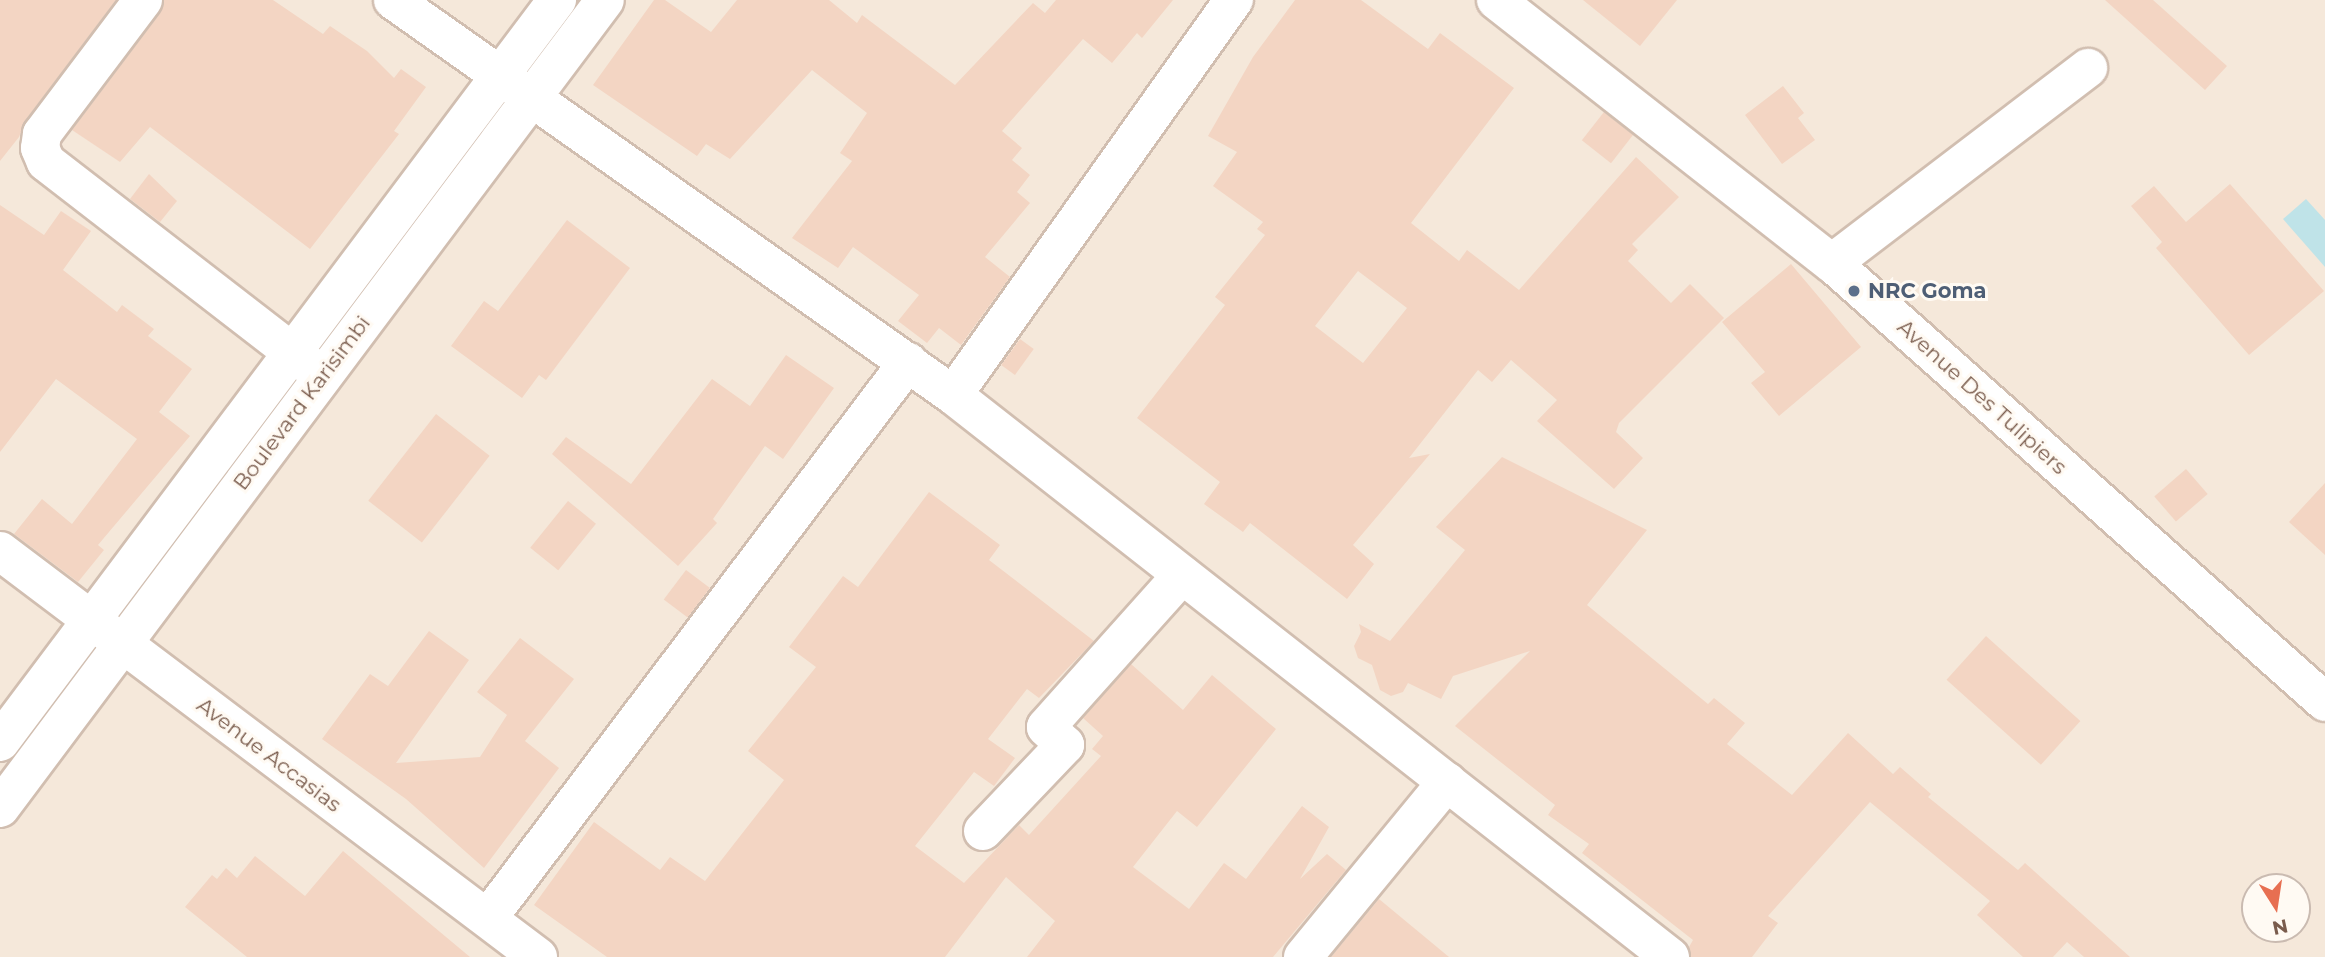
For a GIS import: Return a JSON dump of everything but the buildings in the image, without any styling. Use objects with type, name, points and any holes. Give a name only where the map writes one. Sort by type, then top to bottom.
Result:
[{"type":"street","points":[[143,0],[42,134],[40,148],[46,162],[324,375]]},
{"type":"street","points":[[393,0],[530,100],[953,395],[1671,957]]},
{"type":"street","points":[[0,742],[557,0]]},
{"type":"street","name":"Boulevard Karisimbi","points":[[0,808],[120,644],[605,0]]},
{"type":"street","points":[[953,395],[1234,0]]},
{"type":"street","name":"Avenue Des Tulipiers","points":[[1496,0],[1832,264],[2325,702]]},
{"type":"street","points":[[1832,264],[2088,68]]},
{"type":"street","points":[[488,918],[908,362]]},
{"type":"street","name":"Avenue Accasias","points":[[0,551],[89,621],[488,918],[534,956]]},
{"type":"street","points":[[983,831],[1065,745],[1046,727],[1182,575]]},
{"type":"street","points":[[1303,957],[1447,782]]},
{"type":"shaded area","points":[[0,0],[2325,0],[2325,957],[0,957]]},
{"type":"water","points":[[2306,199],[2325,220],[2325,267],[2283,219]]},
{"type":"place","name":"NRC Goma","points":[[1854,291]]}]
